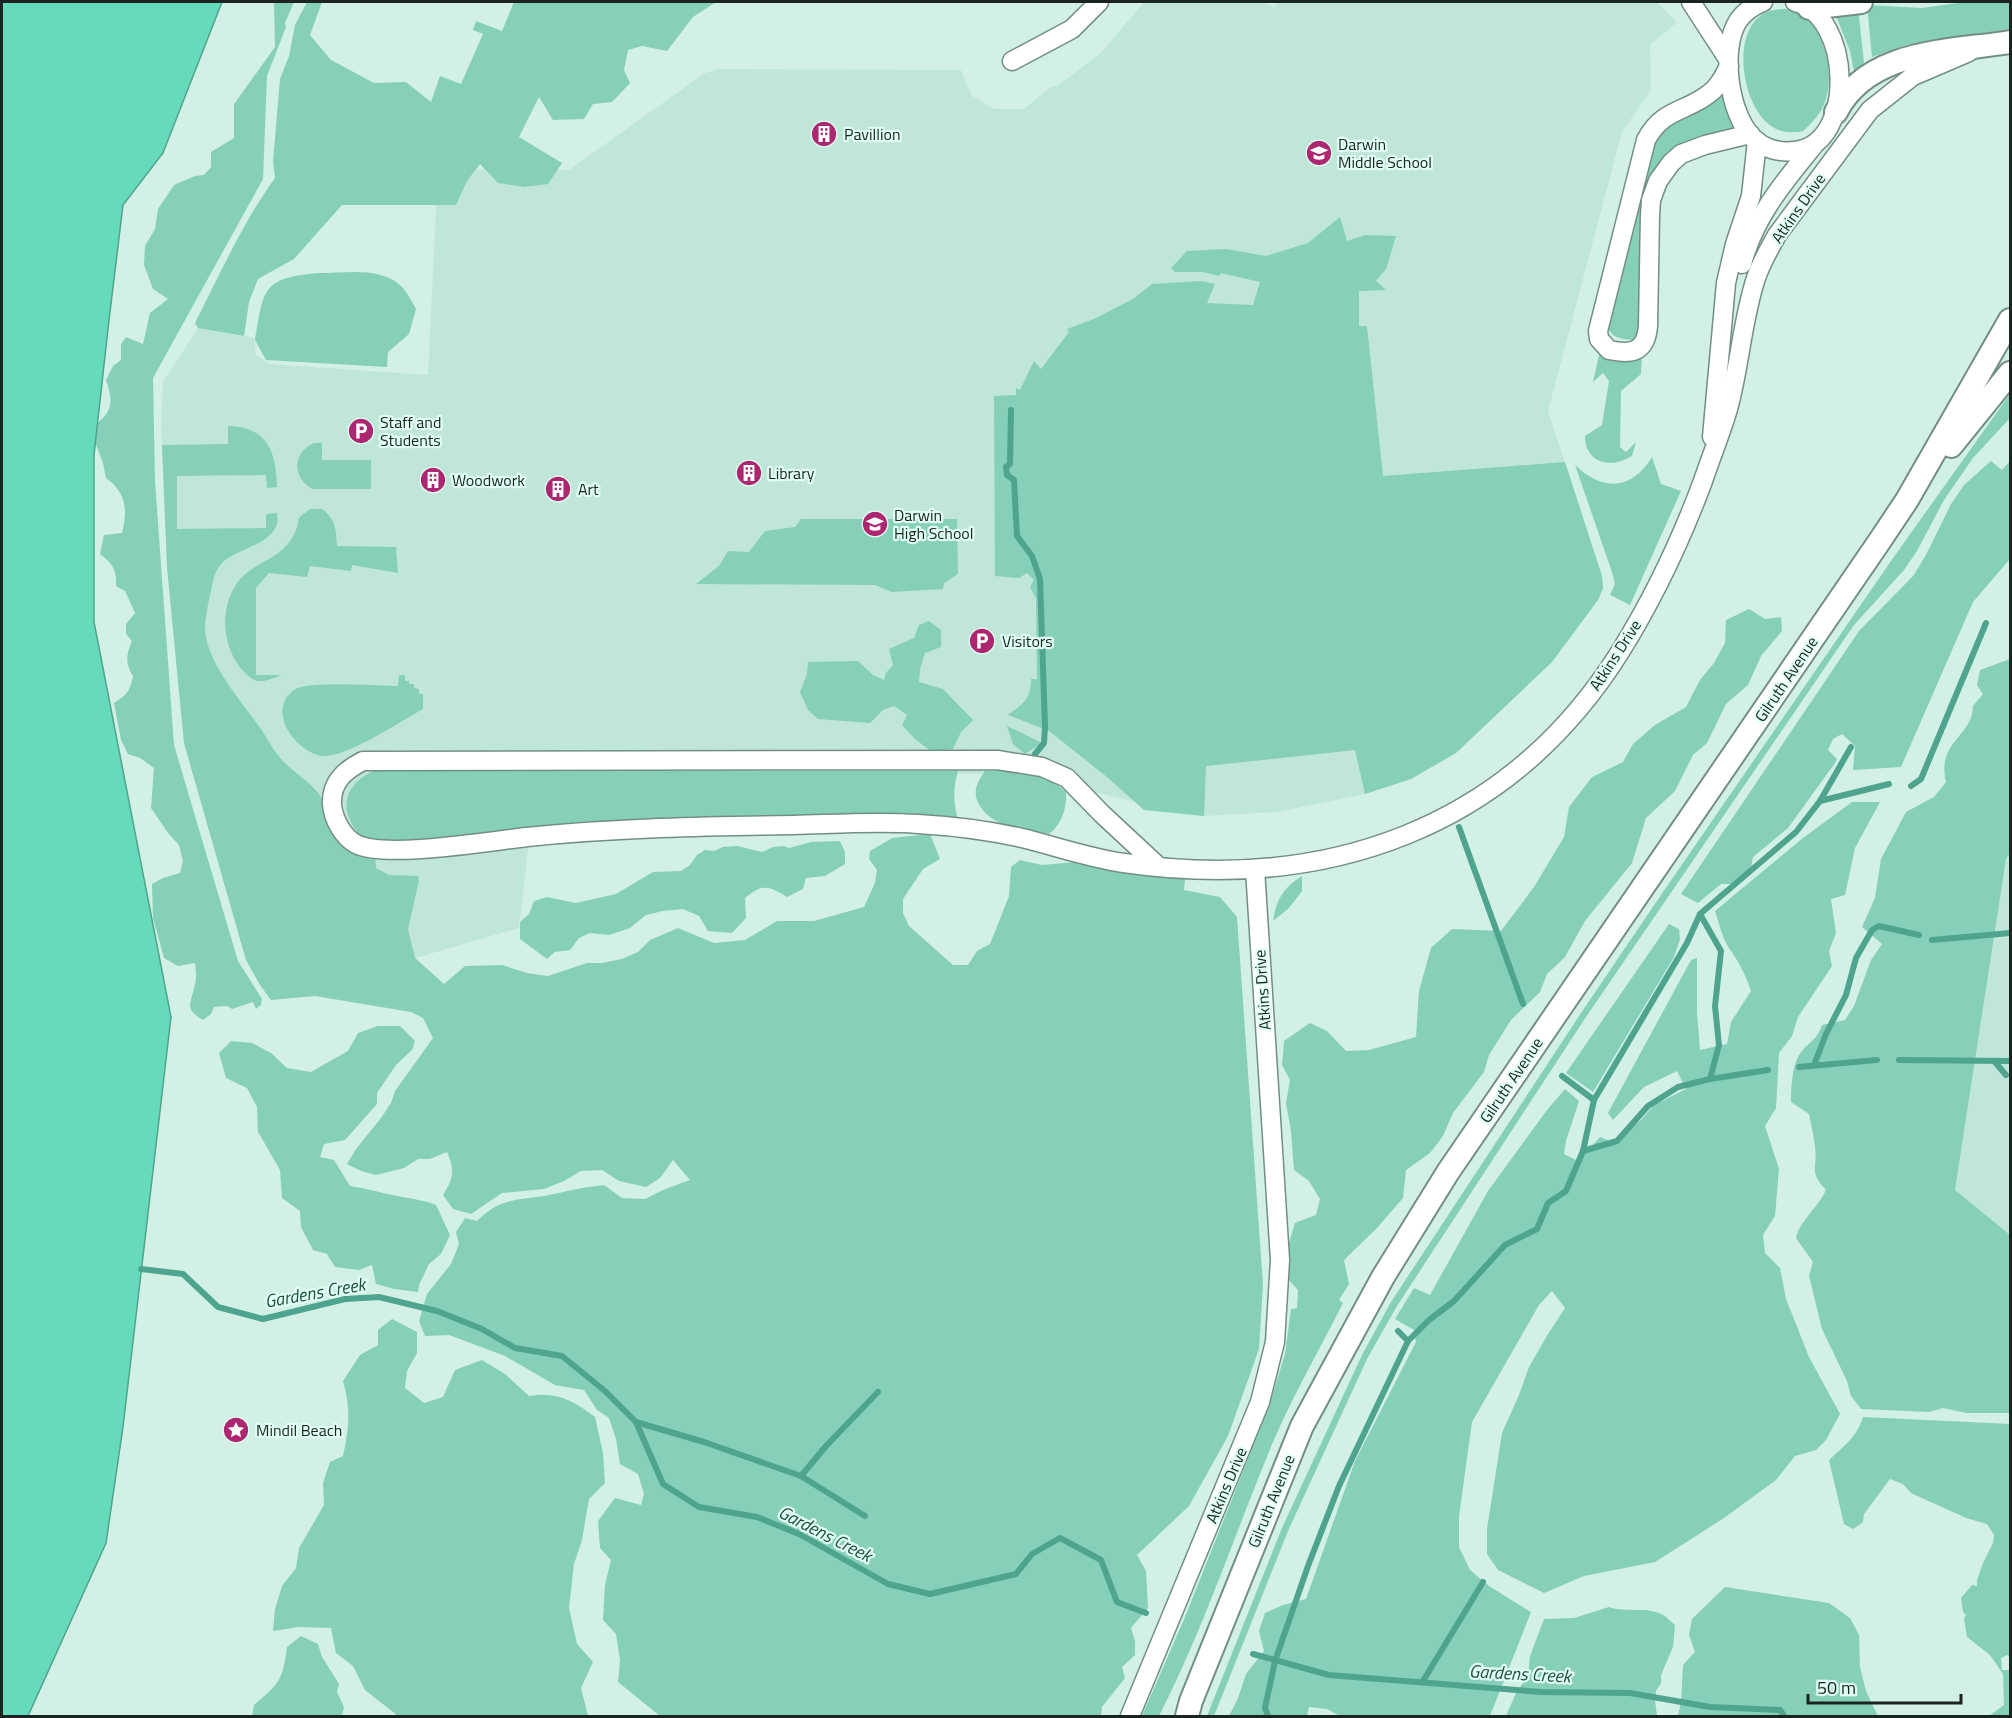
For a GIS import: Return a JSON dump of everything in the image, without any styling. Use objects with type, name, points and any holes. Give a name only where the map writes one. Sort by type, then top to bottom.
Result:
[{"type":"street","points":[[1012,61],[1072,29],[1099,2]]},
{"type":"street","points":[[1691,2],[1729,62]]},
{"type":"street","points":[[1763,2],[1751,8],[1737,22],[1732,33],[1729,62],[1735,105],[1753,138],[1776,151],[1805,149],[1819,139]]},
{"type":"street","points":[[1802,5],[1861,2]]},
{"type":"street","points":[[1802,5],[1821,20],[1834,43],[1840,77],[1836,112]]},
{"type":"street","points":[[1836,112],[1844,96],[1871,72],[1907,58],[2010,42]]},
{"type":"street","name":"Atkins Drive","points":[[1130,1716],[1260,1402],[1275,1342],[1280,1260],[1255,869],[1321,861],[1404,837],[1459,811],[1527,762],[1562,727],[1618,655],[1678,542],[1716,445],[1730,402],[1754,284],[1782,227],[1870,110],[1914,76],[1984,46]]},
{"type":"street","points":[[1729,62],[1721,81],[1709,94],[1664,117],[1646,140],[1598,331],[1602,345],[1609,350],[1631,352],[1642,345],[1647,334],[1651,200],[1664,171],[1681,154],[1704,145],[1753,138]]},
{"type":"street","name":"Atkins Drive","points":[[1716,445],[1725,396],[1738,278],[1748,243],[1756,223],[1770,200],[1819,139],[1836,112]]},
{"type":"street","name":"Atkins Drive","points":[[1703,480],[1711,444],[1726,283],[1735,244],[1751,196],[1753,138]]},
{"type":"street","name":"Gilruth Avenue","points":[[1185,1711],[1302,1426],[1389,1267],[1448,1172],[1906,501],[2010,320]]},
{"type":"street","name":"Gilruth Avenue","points":[[1906,501],[2009,375]]},
{"type":"street","points":[[1158,866],[1067,778],[1042,767],[998,760],[363,761],[347,769],[336,784],[332,798],[333,813],[341,830],[355,844],[378,850],[409,850],[589,831],[913,823],[981,830],[1122,863],[1208,871],[1255,869]]},
{"type":"shaded area","points":[[2,2],[222,2],[163,153],[123,205],[109,320],[94,455],[94,622],[171,1017],[123,1427],[106,1543],[28,1716],[2,1716]]},
{"type":"shaded area","points":[[274,2],[294,2],[267,76],[263,179],[153,378],[155,481],[174,745],[238,961],[262,999],[261,1005],[256,1009],[253,1002],[232,1009],[227,1006],[214,1007],[211,1014],[203,1020],[193,1013],[190,1007],[196,979],[195,963],[178,966],[164,958],[153,918],[152,884],[180,873],[183,861],[179,845],[151,808],[154,768],[140,758],[128,754],[121,740],[114,703],[127,692],[132,681],[133,676],[127,659],[132,641],[126,634],[126,624],[135,613],[125,591],[116,586],[113,568],[100,554],[104,535],[122,533],[125,509],[118,489],[106,478],[103,463],[90,429],[103,418],[109,408],[110,396],[106,380],[113,366],[121,360],[121,344],[126,337],[143,344],[150,313],[168,299],[153,289],[144,265],[145,246],[155,229],[158,209],[174,185],[195,176],[204,175],[211,167],[211,152],[234,138],[234,104],[275,47]]},
{"type":"shaded area","points":[[307,2],[322,2],[310,35],[331,60],[374,83],[406,82],[431,102],[440,76],[461,84],[483,34],[473,30],[476,21],[502,31],[514,2],[716,2],[693,17],[667,51],[642,46],[628,50],[624,70],[630,83],[612,102],[593,104],[584,119],[553,120],[539,97],[519,137],[562,163],[548,184],[524,187],[498,183],[480,164],[467,181],[456,205],[342,205],[294,259],[258,279],[249,302],[244,336],[198,328],[195,323],[232,249],[275,178],[273,161],[280,79],[289,56],[295,25]]},
{"type":"shaded area","name":"Darwin High School","points":[[1144,2],[1261,2],[1274,7],[1277,2],[1657,2],[1677,22],[1650,45],[1651,90],[1622,132],[1548,411],[1602,576],[1603,588],[1598,600],[1552,662],[1456,753],[1411,779],[1365,794],[1277,812],[1204,816],[1022,774],[530,772],[528,849],[519,928],[271,1000],[246,960],[184,743],[167,567],[161,425],[163,382],[198,328],[254,338],[256,355],[270,364],[428,375],[437,189],[460,169],[569,170],[705,73],[719,69],[961,70],[971,95],[994,109],[1024,109],[1052,86],[1057,86],[1102,52]]},
{"type":"shaded area","points":[[1965,2],[2010,2],[2010,29],[1906,45],[1872,57],[1867,5],[1922,8]]},
{"type":"shaded area","points":[[1858,7],[1864,63],[1854,72],[1850,51],[1835,13]]},
{"type":"shaded area","points":[[1789,9],[1803,16],[1814,27],[1826,53],[1828,68],[1829,83],[1821,110],[1803,131],[1798,132],[1777,130],[1764,119],[1753,103],[1746,84],[1743,63],[1745,43],[1751,26],[1766,12]]},
{"type":"shaded area","points":[[1721,95],[1734,131],[1697,137],[1675,146],[1657,167],[1640,334],[1632,340],[1617,337],[1607,327],[1656,134],[1670,119]]},
{"type":"shaded area","points":[[1340,217],[1347,241],[1365,235],[1396,236],[1386,269],[1376,281],[1386,290],[1359,291],[1359,326],[1367,326],[1383,476],[1565,462],[1602,576],[1603,588],[1598,600],[1552,662],[1456,753],[1411,779],[1365,794],[1355,750],[1206,766],[1204,816],[1144,810],[1049,731],[1008,715],[1018,708],[1028,696],[1031,679],[1037,679],[1036,598],[1030,587],[1034,580],[1027,573],[1019,578],[995,576],[994,396],[1016,395],[1016,388],[1020,390],[1034,361],[1041,369],[1069,332],[1067,329],[1094,319],[1133,299],[1152,284],[1201,281],[1215,284],[1207,303],[1253,305],[1260,282],[1221,273],[1219,276],[1203,272],[1175,272],[1171,268],[1187,251],[1226,249],[1266,256],[1308,243]]},
{"type":"shaded area","points":[[364,272],[375,274],[395,281],[405,290],[416,309],[409,334],[388,352],[387,367],[266,360],[255,340],[264,297],[269,289],[286,278],[319,273]]},
{"type":"shaded area","points":[[1600,351],[1642,355],[1641,374],[1621,391],[1620,447],[1626,452],[1636,442],[1632,456],[1608,463],[1595,458],[1590,453],[1585,436],[1602,425],[1609,381],[1603,373],[1593,382]]},
{"type":"shaded area","points":[[2010,394],[2010,418],[1973,458],[1944,500],[1917,551],[1904,570],[1854,625],[1586,1017],[1397,1306],[1367,1359],[1288,1531],[1214,1716],[1207,1716],[1282,1528],[1362,1355],[1391,1302],[1661,895],[1891,561]]},
{"type":"shaded area","points":[[228,426],[242,427],[252,431],[267,444],[275,463],[277,487],[267,488],[266,475],[177,476],[177,529],[266,528],[266,514],[277,513],[277,523],[274,531],[267,537],[231,556],[217,570],[205,624],[207,643],[212,656],[227,682],[278,755],[315,789],[375,856],[376,868],[389,875],[418,876],[408,929],[415,958],[444,984],[465,966],[502,965],[527,973],[548,976],[587,963],[622,959],[638,952],[650,940],[678,928],[714,943],[745,940],[777,921],[814,921],[864,907],[875,883],[877,870],[869,859],[870,851],[892,838],[930,834],[940,859],[923,869],[903,899],[903,913],[909,926],[953,965],[968,965],[977,951],[990,944],[1009,896],[1011,867],[1020,860],[1042,865],[1076,862],[1185,879],[1184,890],[1220,897],[1237,917],[1263,1285],[1259,1349],[1228,1436],[1189,1506],[1137,1555],[1146,1571],[1148,1608],[1131,1628],[1135,1641],[1135,1655],[1122,1667],[1125,1678],[1102,1707],[1101,1716],[660,1716],[618,1682],[620,1660],[616,1634],[603,1620],[605,1585],[611,1560],[600,1548],[598,1521],[615,1498],[641,1505],[644,1494],[638,1474],[620,1464],[616,1439],[609,1418],[597,1410],[584,1390],[555,1385],[505,1356],[449,1335],[425,1336],[419,1321],[427,1294],[451,1264],[459,1244],[456,1232],[465,1218],[477,1221],[492,1208],[516,1200],[604,1185],[622,1198],[645,1199],[690,1180],[673,1160],[660,1178],[646,1187],[619,1181],[602,1170],[581,1171],[544,1189],[502,1193],[471,1214],[453,1209],[443,1195],[452,1174],[447,1152],[430,1159],[418,1159],[404,1168],[376,1175],[347,1164],[381,1118],[391,1103],[395,1091],[433,1038],[423,1018],[411,1012],[315,996],[271,1000],[246,960],[184,743],[167,567],[162,445],[228,444]]},
{"type":"shaded area","points":[[314,443],[322,443],[322,460],[371,460],[371,489],[313,489],[306,485],[298,472],[298,459],[307,447]]},
{"type":"shaded area","points":[[1652,457],[1661,484],[1681,491],[1630,605],[1610,595],[1615,584],[1612,572],[1575,465],[1596,480],[1616,484],[1635,476]]},
{"type":"shaded area","points":[[1991,461],[2002,470],[2010,461],[2010,559],[1973,602],[1901,767],[1853,770],[1855,746],[1842,734],[1833,739],[1828,750],[1837,759],[1835,763],[1788,828],[1753,857],[1751,868],[1742,879],[1730,884],[1721,884],[1698,903],[1681,894],[1859,631],[1914,575],[1951,504],[1964,485]]},
{"type":"shaded area","points":[[310,509],[322,509],[333,521],[337,546],[396,547],[398,573],[352,565],[351,571],[310,566],[307,577],[269,573],[256,588],[256,675],[282,675],[263,681],[254,680],[239,666],[229,646],[225,622],[229,599],[233,589],[245,574],[287,545],[295,532],[299,518]]},
{"type":"shaded area","points":[[801,519],[957,519],[958,574],[944,583],[943,589],[892,592],[875,585],[696,584],[719,566],[728,551],[749,552],[765,531],[795,527]]},
{"type":"shaded area","points":[[1749,609],[1765,619],[1781,617],[1782,631],[1761,656],[1748,685],[1726,704],[1707,743],[1693,755],[1675,791],[1646,818],[1632,863],[1585,921],[1565,957],[1547,974],[1540,992],[1511,1020],[1489,1055],[1484,1072],[1453,1113],[1443,1136],[1430,1153],[1406,1170],[1403,1198],[1377,1228],[1344,1260],[1349,1284],[1339,1300],[1343,1303],[1273,1442],[1219,1580],[1175,1683],[1159,1716],[1142,1716],[1185,1617],[1269,1406],[1285,1354],[1291,1309],[1297,1308],[1298,1290],[1287,1278],[1289,1243],[1295,1223],[1316,1215],[1320,1199],[1309,1181],[1294,1170],[1286,1103],[1290,1080],[1282,1065],[1284,1041],[1310,1023],[1327,1031],[1346,1051],[1369,1050],[1416,1037],[1419,991],[1431,948],[1452,929],[1501,931],[1534,887],[1564,837],[1569,807],[1592,777],[1623,762],[1633,744],[1655,725],[1686,707],[1700,680],[1714,663],[1725,643],[1726,620]]},
{"type":"shaded area","points":[[929,621],[941,630],[941,647],[925,653],[919,682],[943,689],[973,720],[961,732],[953,749],[932,752],[902,725],[907,715],[894,706],[883,710],[870,723],[818,719],[808,710],[800,692],[807,674],[808,662],[858,661],[873,675],[884,680],[886,673],[893,665],[889,649],[914,638],[919,625]]},
{"type":"shaded area","points":[[2010,659],[2010,853],[2006,859],[1955,1190],[2010,1235],[2010,1413],[1966,1413],[1943,1408],[1929,1412],[1861,1409],[1851,1396],[1847,1381],[1822,1329],[1809,1276],[1813,1262],[1796,1238],[1801,1226],[1826,1190],[1815,1174],[1816,1154],[1809,1114],[1791,1102],[1794,1068],[1799,1056],[1816,1037],[1822,1025],[1845,1020],[1854,1006],[1871,960],[1882,944],[1862,927],[1875,898],[1881,859],[1906,812],[1934,797],[1946,782],[1944,768],[1946,757],[1967,725],[1973,706],[1983,694],[1977,685],[1980,670]]},
{"type":"shaded area","points":[[399,675],[405,675],[405,681],[414,684],[414,688],[419,689],[419,694],[423,694],[423,709],[360,745],[334,755],[324,756],[304,748],[288,730],[283,709],[286,699],[294,690],[328,684],[398,686]]},
{"type":"shaded area","points":[[1007,726],[1042,743],[1025,754],[1013,744]]},
{"type":"shaded area","points":[[374,771],[958,771],[954,796],[958,820],[632,820],[591,822],[382,844],[358,834],[346,807],[349,792],[359,780]]},
{"type":"shaded area","points":[[985,771],[1028,772],[1057,784],[1066,792],[1066,804],[1060,821],[1049,834],[1011,827],[993,819],[986,814],[976,797],[977,784]]},
{"type":"shaded area","points":[[1852,802],[1880,802],[1855,848],[1845,895],[1831,899],[1836,933],[1829,951],[1832,966],[1798,1017],[1792,1036],[1779,1053],[1776,1108],[1765,1126],[1779,1169],[1775,1216],[1763,1235],[1765,1253],[1780,1268],[1786,1299],[1809,1357],[1840,1414],[1826,1440],[1816,1450],[1795,1456],[1776,1480],[1724,1518],[1655,1562],[1584,1576],[1544,1593],[1498,1570],[1487,1554],[1487,1529],[1502,1433],[1529,1367],[1565,1308],[1552,1291],[1539,1305],[1472,1422],[1459,1516],[1459,1547],[1470,1570],[1489,1586],[1531,1612],[1490,1716],[1340,1716],[1327,1709],[1309,1707],[1307,1716],[1229,1716],[1246,1674],[1264,1651],[1259,1631],[1265,1613],[1306,1599],[1355,1461],[1416,1342],[1414,1330],[1395,1319],[1414,1288],[1430,1295],[1488,1191],[1565,1089],[1579,1101],[1564,1154],[1578,1161],[1600,1137],[1613,1142],[1641,1120],[1654,1105],[1686,1089],[1677,1071],[1644,1087],[1613,1120],[1608,1113],[1691,960],[1697,958],[1700,1050],[1727,1044],[1731,1022],[1751,991],[1742,968],[1724,940],[1715,911],[1803,838]]},
{"type":"shaded area","points":[[840,841],[845,852],[845,864],[825,876],[806,878],[803,889],[787,897],[770,888],[756,890],[745,898],[746,918],[732,933],[708,931],[699,916],[683,909],[646,915],[630,928],[609,935],[590,933],[579,938],[570,950],[555,952],[547,959],[520,939],[520,922],[529,914],[534,901],[547,897],[576,903],[616,894],[653,872],[681,871],[705,850],[714,851],[723,847],[737,846],[762,852],[773,847],[789,848],[811,842]]},
{"type":"shaded area","points":[[2010,853],[2010,1235],[1955,1191],[2006,859]]},
{"type":"shaded area","points":[[1302,876],[1302,891],[1289,908],[1273,921],[1282,895]]},
{"type":"shaded area","points":[[1669,924],[1679,929],[1680,939],[1674,957],[1593,1092],[1566,1073]]},
{"type":"shaded area","points":[[378,1026],[400,1026],[415,1041],[412,1050],[396,1065],[377,1093],[377,1104],[345,1140],[324,1144],[320,1157],[334,1160],[350,1186],[436,1205],[450,1235],[441,1254],[429,1264],[418,1292],[376,1284],[372,1265],[359,1270],[335,1267],[327,1254],[313,1250],[301,1227],[300,1211],[282,1198],[280,1170],[258,1132],[257,1107],[247,1088],[226,1078],[219,1053],[231,1041],[252,1043],[271,1053],[287,1068],[311,1072],[348,1051],[358,1033]]},
{"type":"shaded area","points":[[392,1319],[417,1332],[417,1353],[407,1371],[405,1388],[424,1403],[443,1397],[455,1370],[482,1360],[505,1374],[529,1396],[557,1396],[580,1406],[595,1417],[603,1453],[605,1483],[589,1499],[582,1540],[574,1564],[569,1608],[577,1644],[593,1662],[581,1688],[588,1716],[398,1716],[365,1690],[353,1666],[336,1653],[331,1628],[299,1627],[273,1631],[275,1609],[282,1586],[296,1568],[299,1548],[324,1505],[323,1483],[330,1462],[343,1456],[348,1418],[343,1381],[360,1355],[378,1345],[378,1330]]},
{"type":"shaded area","points":[[1863,1417],[2010,1424],[2010,1657],[2007,1655],[2001,1658],[2002,1670],[2010,1670],[2010,1716],[1989,1716],[2004,1705],[2003,1674],[1990,1655],[1967,1637],[1964,1619],[1966,1615],[1963,1612],[1961,1598],[1972,1585],[1977,1586],[1977,1580],[1993,1543],[1994,1535],[1987,1524],[1966,1518],[1911,1493],[1903,1484],[1890,1479],[1864,1514],[1863,1522],[1853,1529],[1844,1524],[1829,1460],[1854,1436]]},
{"type":"shaded area","points":[[1725,1587],[1829,1603],[1850,1618],[1859,1635],[1860,1667],[1866,1691],[1878,1716],[1678,1716],[1683,1665],[1695,1652],[1689,1635],[1692,1619]]},
{"type":"shaded area","points":[[1609,1607],[1657,1612],[1675,1625],[1673,1647],[1656,1691],[1657,1716],[1506,1716],[1516,1693],[1528,1676],[1530,1656],[1544,1619],[1574,1618]]},
{"type":"shaded area","points":[[301,1636],[318,1644],[322,1657],[339,1684],[337,1692],[344,1707],[342,1716],[252,1716],[254,1705],[278,1681],[284,1667],[287,1647]]},
{"type":"waterway","points":[[1011,410],[1010,464],[1006,467],[1007,475],[1014,480],[1017,536],[1032,556],[1040,579],[1045,727],[1044,743],[1035,754]]},
{"type":"waterway","points":[[1911,786],[1921,779],[1986,623]]},
{"type":"waterway","points":[[1408,1341],[1429,1320],[1454,1301],[1505,1245],[1537,1229],[1548,1203],[1566,1191],[1583,1151],[1594,1100],[1687,943],[1700,914],[1796,832],[1820,801],[1851,747]]},
{"type":"waterway","points":[[1820,801],[1889,784]]},
{"type":"waterway","points":[[1459,827],[1523,1004]]},
{"type":"waterway","points":[[1583,1151],[1617,1141],[1648,1106],[1678,1087],[1710,1079],[1719,1045],[1715,1006],[1721,951],[1700,914]]},
{"type":"waterway","points":[[1814,1065],[1826,1034],[1846,995],[1856,958],[1872,930],[1879,926],[1919,935]]},
{"type":"waterway","points":[[1932,940],[2010,933]]},
{"type":"waterway","points":[[1799,1067],[1877,1060]]},
{"type":"waterway","points":[[1899,1060],[2010,1061]]},
{"type":"waterway","points":[[1995,1062],[2006,1075]]},
{"type":"waterway","points":[[1710,1079],[1768,1070]]},
{"type":"waterway","points":[[1562,1076],[1594,1100]]},
{"type":"waterway","name":"Gardens Creek","points":[[141,1269],[183,1274],[218,1307],[263,1319],[345,1299],[379,1297],[437,1311],[482,1329],[515,1348],[562,1356],[605,1391],[636,1422],[663,1484],[699,1507],[757,1517],[799,1534],[888,1584],[930,1594],[1016,1574],[1032,1554],[1060,1538],[1101,1560],[1117,1602],[1146,1613]]},
{"type":"waterway","points":[[1268,1716],[1265,1708],[1275,1661],[1308,1566],[1339,1486],[1408,1341],[1398,1331]]},
{"type":"waterway","points":[[801,1476],[826,1446],[878,1392]]},
{"type":"waterway","points":[[636,1422],[704,1442],[801,1476],[865,1516]]},
{"type":"waterway","points":[[1423,1681],[1483,1582]]},
{"type":"waterway","name":"Gardens Creek","points":[[1253,1654],[1329,1675],[1541,1692],[1630,1693],[1710,1707],[1780,1710],[1784,1716]]},
{"type":"place","name":"Pavillion","points":[[824,134]]},
{"type":"place","name":"Darwin Middle School","points":[[1319,153]]},
{"type":"place","name":"Staff and Students","points":[[361,431]]},
{"type":"place","name":"Library","points":[[749,473]]},
{"type":"place","name":"Woodwork","points":[[433,480]]},
{"type":"place","name":"Art","points":[[558,489]]},
{"type":"place","name":"Darwin High School","points":[[875,524]]},
{"type":"place","name":"Visitors","points":[[982,641]]},
{"type":"place","name":"Mindil Beach","points":[[236,1430]]}]
